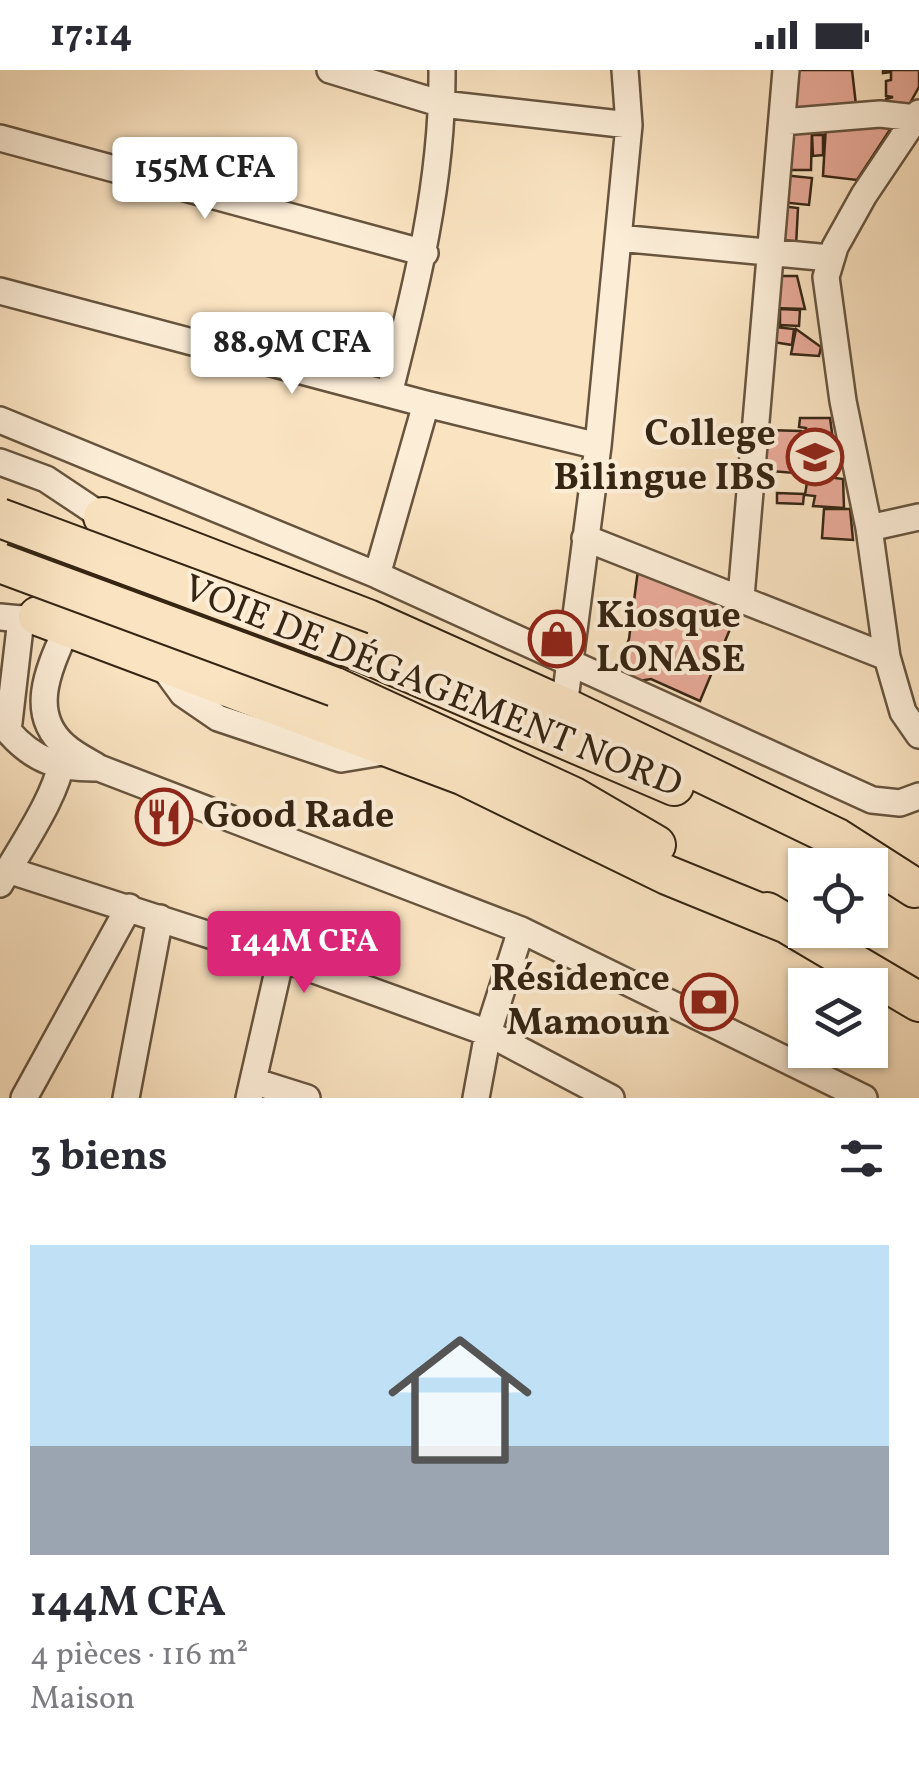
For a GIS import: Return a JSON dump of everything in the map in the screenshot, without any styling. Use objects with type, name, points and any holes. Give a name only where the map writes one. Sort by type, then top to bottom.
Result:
[{"type":"highway","points":[[103,517],[368,620],[564,707],[837,838],[917,889]]},
{"type":"highway","name":"VOIE DE DÉGAGEMENT NORD","points":[[0,518],[361,652],[820,848]]},
{"type":"highway","name":"VOIE DE DÉGAGEMENT NORD","points":[[0,562],[336,687],[572,796],[919,1002]]},
{"type":"highway","points":[[40,617],[462,775],[667,874],[786,923]]},
{"type":"highway","points":[[888,877],[917,889]]},
{"type":"street","points":[[330,70],[442,104],[629,125]]},
{"type":"street","points":[[390,394],[425,253],[442,104],[442,70]]},
{"type":"street","points":[[564,707],[598,446],[629,125],[625,70]]},
{"type":"street","points":[[741,598],[786,70]]},
{"type":"street","points":[[782,122],[918,115]]},
{"type":"street","points":[[914,730],[895,690],[887,658],[826,277],[830,258],[864,194],[918,115]]},
{"type":"street","points":[[0,138],[425,253]]},
{"type":"street","points":[[618,238],[830,258]]},
{"type":"street","points":[[0,291],[598,446]]},
{"type":"street","points":[[377,575],[426,404]]},
{"type":"street","points":[[0,420],[377,575],[872,800],[900,802],[919,796]]},
{"type":"street","points":[[2,461],[46,479],[103,517],[102,544],[40,617],[7,683],[3,730],[49,764],[62,756]]},
{"type":"street","points":[[869,528],[919,517]]},
{"type":"street","points":[[585,538],[887,658]]},
{"type":"street","points":[[40,617],[45,718],[62,756],[521,930],[864,1098]]},
{"type":"street","points":[[62,756],[4,877],[129,907],[488,1033],[611,1098]]},
{"type":"street","points":[[24,1098],[129,907]]},
{"type":"street","points":[[126,1098],[160,918]]},
{"type":"street","points":[[476,1098],[488,1033],[521,930]]},
{"type":"street","points":[[281,958],[251,1090],[306,1098]]},
{"type":"building","points":[[790,70],[852,70],[856,105],[790,111]]},
{"type":"building","points":[[883,70],[919,70],[919,87],[910,103],[885,108],[886,99],[893,97],[886,96],[886,81],[891,80],[891,72]]},
{"type":"building","points":[[897,119],[857,180],[823,176],[826,125]]},
{"type":"building","points":[[788,129],[812,129],[811,170],[787,170]]},
{"type":"building","points":[[812,135],[823,135],[823,155],[813,156]]},
{"type":"building","points":[[783,175],[812,178],[809,205],[780,202]]},
{"type":"building","points":[[781,206],[798,208],[796,246],[778,245]]},
{"type":"building","points":[[778,276],[797,276],[805,309],[774,308]]},
{"type":"building","points":[[780,309],[800,310],[799,326],[780,325]]},
{"type":"building","points":[[775,327],[794,329],[792,345],[773,342]]},
{"type":"building","points":[[796,329],[821,347],[819,356],[791,354]]},
{"type":"building","points":[[800,418],[830,418],[833,440],[805,439],[806,428],[799,427]]},
{"type":"building","points":[[766,430],[801,431],[794,473],[760,470]]},
{"type":"building","points":[[813,475],[843,479],[844,508],[813,506],[815,496],[805,495]]},
{"type":"building","points":[[777,493],[804,494],[803,504],[777,503]]},
{"type":"building","points":[[824,509],[850,509],[853,540],[822,538]]},
{"type":"building","points":[[638,570],[738,610],[700,701],[651,679],[639,681],[628,676],[623,668]]},
{"type":"place","name":"College Bilingue IBS","points":[[815,457]]},
{"type":"place","name":"Kiosque LONASE","points":[[557,639]]},
{"type":"place","name":"Good Rade","points":[[164,817]]},
{"type":"place","name":"Résidence Mamoun","points":[[709,1002]]}]
